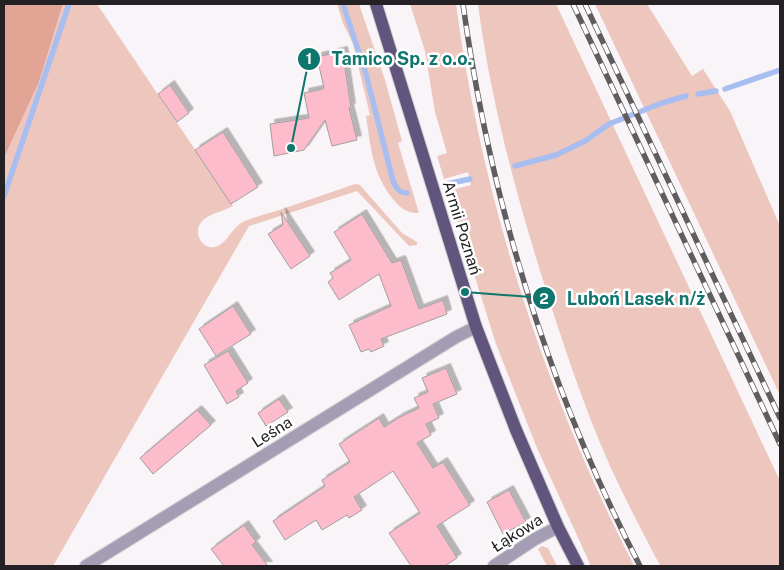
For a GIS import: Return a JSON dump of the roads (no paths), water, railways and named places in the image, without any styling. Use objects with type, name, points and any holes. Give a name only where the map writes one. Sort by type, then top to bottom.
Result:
[{"type":"main road","name":"Armii Poznań","points":[[376,4],[476,327],[516,430],[558,527],[578,566]]},
{"type":"street","name":"Leśna","points":[[86,566],[456,337],[476,327]]},
{"type":"street","name":"Łąkowa","points":[[494,566],[558,527]]},
{"type":"waterway","points":[[4,196],[69,4]]},
{"type":"waterway","points":[[343,4],[366,74],[393,181],[400,191],[407,193]]},
{"type":"waterway","points":[[725,89],[780,70]]},
{"type":"waterway","points":[[698,94],[716,91]]},
{"type":"waterway","points":[[515,166],[556,155],[585,141],[609,124],[662,103],[686,96]]},
{"type":"waterway","points":[[447,184],[470,179]]},
{"type":"railway","points":[[463,4],[489,150],[507,222],[528,292],[551,363],[578,432],[607,499],[640,566]]},
{"type":"railway","points":[[573,4],[780,444]]},
{"type":"railway","points":[[585,4],[780,418]]},
{"type":"place","name":"Tamico Sp. z o.o.","points":[[291,148]]},
{"type":"place","name":"Luboń Lasek n/ż","points":[[465,292]]}]
